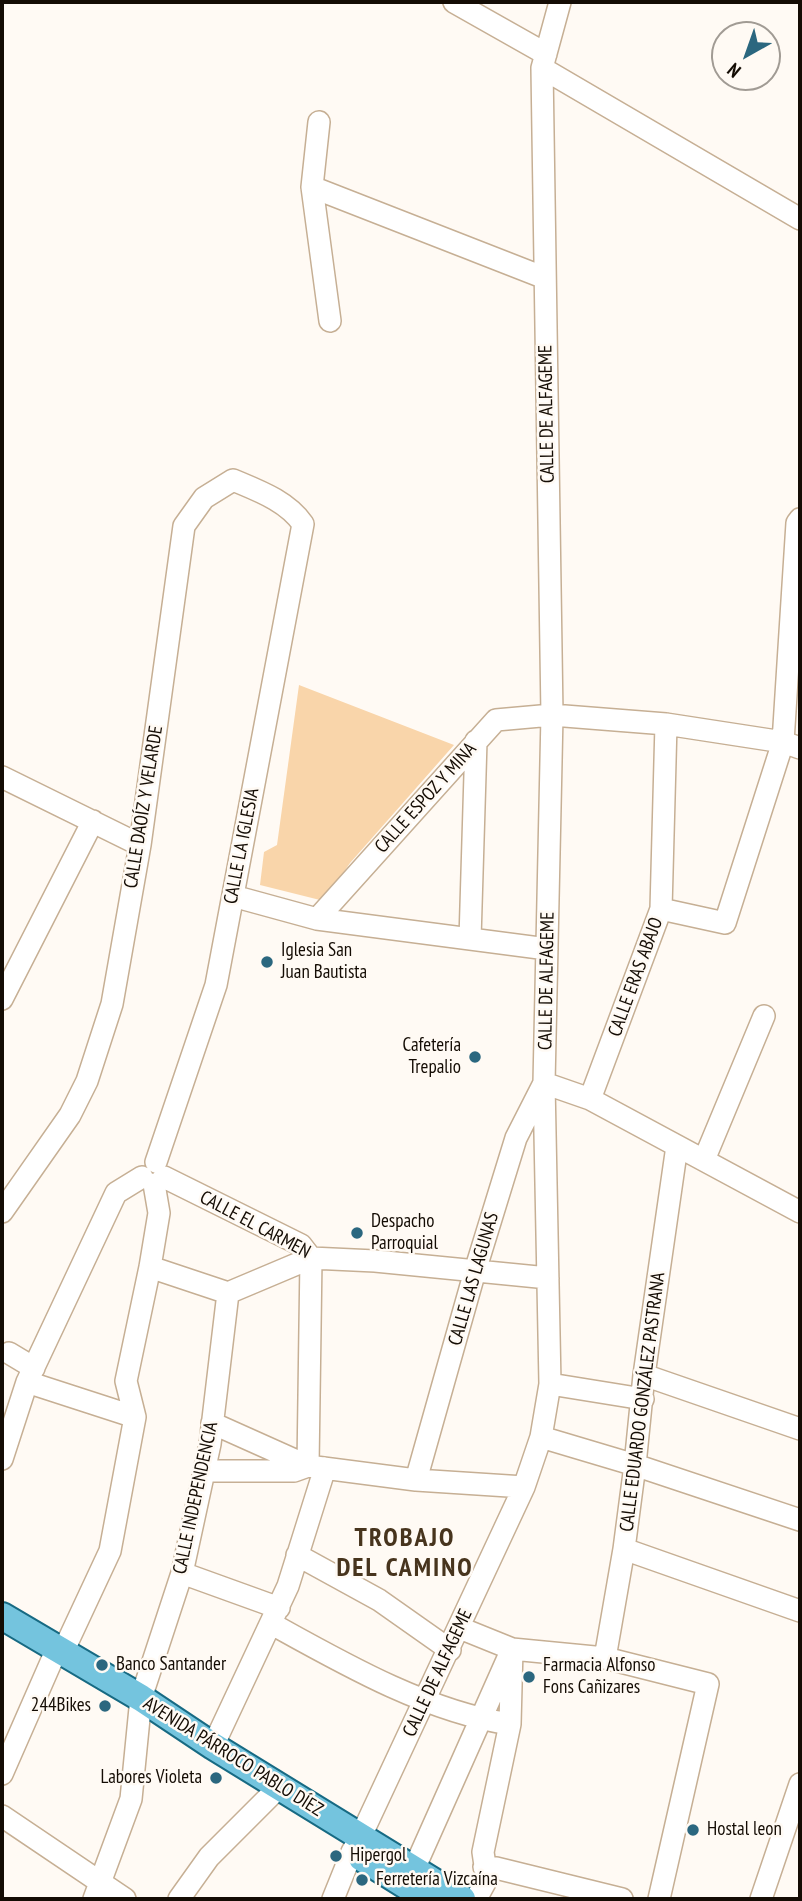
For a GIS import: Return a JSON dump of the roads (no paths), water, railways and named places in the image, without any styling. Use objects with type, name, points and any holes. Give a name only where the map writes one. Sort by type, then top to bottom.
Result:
[{"type":"main road","name":"AVENIDA PÁRROCO PABLO DÍEZ","points":[[2,1616],[57,1656],[356,1845],[428,1899]]},
{"type":"main road","name":"AVENIDA PÁRROCO PABLO DÍEZ","points":[[2,1632],[57,1656]]},
{"type":"main road","name":"AVENIDA PÁRROCO PABLO DÍEZ","points":[[139,1706],[213,1746],[274,1792]]},
{"type":"main road","name":"AVENIDA PÁRROCO PABLO DÍEZ","points":[[356,1845],[414,1869],[462,1899]]},
{"type":"main road","points":[[356,1845],[446,1899]]},
{"type":"street","points":[[454,2],[544,61],[800,219]]},
{"type":"street","name":"CALLE DE ALFAGEME","points":[[332,1899],[524,1486],[541,1437],[550,1384],[544,1083],[552,715],[544,61],[560,2]]},
{"type":"street","points":[[318,122],[312,187],[330,321]]},
{"type":"street","points":[[312,187],[545,278]]},
{"type":"street","name":"CALLE DAOÍZ Y VELARDE","points":[[2,1212],[70,1115],[87,1081],[112,1004],[140,845],[184,526],[204,498],[233,480],[268,495],[297,515],[303,524]]},
{"type":"street","points":[[660,909],[725,923],[792,745],[797,523],[800,519]]},
{"type":"street","name":"CALLE LA IGLESIA","points":[[110,1409],[126,1381],[150,1267],[159,1213],[154,1175],[216,985],[303,524]]},
{"type":"street","name":"CALLE ESPOZ Y MINA","points":[[317,919],[496,720],[552,715],[666,724],[792,745]]},
{"type":"street","name":"CALLE ERAS ABAJO","points":[[590,1100],[660,909],[666,724]]},
{"type":"street","points":[[470,939],[476,741]]},
{"type":"street","points":[[2,777],[140,845]]},
{"type":"street","points":[[2,999],[10,961],[93,821]]},
{"type":"street","points":[[233,896],[317,919],[547,949]]},
{"type":"street","points":[[704,1160],[764,1016]]},
{"type":"street","points":[[544,1083],[590,1100],[800,1212]]},
{"type":"street","name":"CALLE LAS LAGUNAS","points":[[416,1480],[516,1138],[544,1083]]},
{"type":"street","name":"CALLE EDUARDO GONZÁLEZ PASTRANA","points":[[605,1658],[624,1549],[644,1375],[677,1146]]},
{"type":"street","points":[[2,1459],[30,1375],[116,1193],[154,1175]]},
{"type":"street","name":"CALLE EL CARMEN","points":[[154,1175],[301,1245],[311,1258],[375,1261],[548,1278]]},
{"type":"street","points":[[150,1267],[228,1293],[311,1258],[316,1467],[297,1555],[276,1616],[213,1746]]},
{"type":"street","name":"CALLE INDEPENDENCIA","points":[[96,1891],[131,1800],[139,1706],[182,1573],[212,1423],[228,1293]]},
{"type":"street","points":[[9,1353],[30,1375],[135,1417]]},
{"type":"street","points":[[644,1375],[800,1429]]},
{"type":"street","name":"CALLE LA IGLESIA","points":[[2,1774],[8,1744],[57,1656],[110,1551],[135,1417],[126,1381]]},
{"type":"street","points":[[550,1384],[643,1399]]},
{"type":"street","points":[[212,1423],[316,1467],[416,1480],[524,1486]]},
{"type":"street","points":[[541,1437],[800,1520]]},
{"type":"street","points":[[204,1471],[294,1471],[316,1467]]},
{"type":"street","points":[[624,1549],[800,1611]]},
{"type":"street","points":[[297,1555],[379,1600],[450,1650]]},
{"type":"street","points":[[182,1573],[276,1616],[356,1671],[481,1720],[510,1724]]},
{"type":"street","points":[[460,1628],[512,1649],[605,1658],[708,1684],[659,1899]]},
{"type":"street","points":[[414,1869],[512,1649]]},
{"type":"street","points":[[476,1899],[487,1879],[483,1853],[510,1724],[512,1649]]},
{"type":"street","points":[[761,1899],[800,1784]]},
{"type":"street","points":[[179,1899],[209,1857],[274,1792]]},
{"type":"street","points":[[2,1816],[96,1891],[125,1899]]},
{"type":"street","points":[[484,1867],[622,1899]]},
{"type":"place","name":"Iglesia San Juan Bautista","points":[[267,962]]},
{"type":"place","name":"Cafetería Trepalio","points":[[475,1057]]},
{"type":"place","name":"Despacho Parroquial","points":[[357,1233]]},
{"type":"place","name":"Banco Santander","points":[[102,1665]]},
{"type":"place","name":"Farmacia Alfonso Fons Cañizares","points":[[529,1677]]},
{"type":"place","name":"244Bikes","points":[[105,1706]]},
{"type":"place","name":"Labores Violeta","points":[[216,1778]]},
{"type":"place","name":"Hostal leon","points":[[693,1830]]},
{"type":"place","name":"Hipergol","points":[[336,1856]]},
{"type":"place","name":"Ferretería Vizcaína","points":[[362,1880]]},
{"type":"district","name":"TROBAJO DEL CAMINO","points":[[405,1554]]}]
